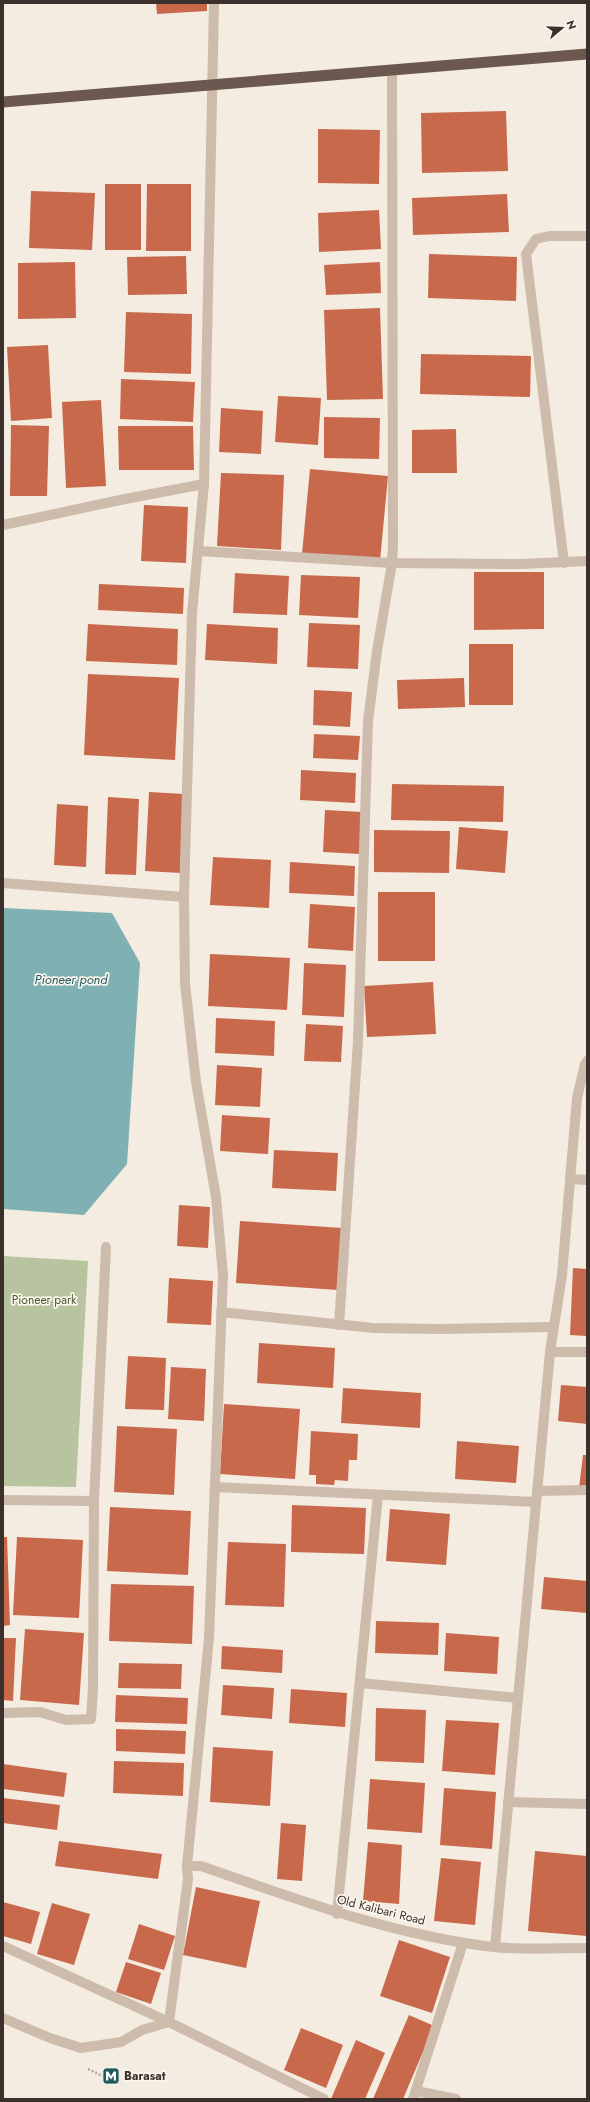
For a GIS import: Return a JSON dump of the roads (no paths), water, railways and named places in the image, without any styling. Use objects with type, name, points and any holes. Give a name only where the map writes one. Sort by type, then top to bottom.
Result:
[{"type":"highway","points":[[3,102],[587,54]]},
{"type":"street","points":[[169,2022],[188,1878],[187,1866],[210,1638],[221,1312],[224,1275],[216,1197],[196,1082],[185,984],[184,897],[192,613],[199,551],[204,484],[211,84],[214,3]]},
{"type":"street","points":[[339,1325],[358,1041],[368,721],[377,651],[392,564],[394,523],[392,70]]},
{"type":"street","points":[[564,563],[526,254],[536,239],[549,236],[587,236]]},
{"type":"street","points":[[3,525],[204,484]]},
{"type":"street","points":[[199,551],[392,564],[564,563],[587,561]]},
{"type":"street","points":[[3,883],[184,897]]},
{"type":"street","points":[[495,1947],[550,1352],[562,1275],[577,1098],[587,1061]]},
{"type":"street","points":[[570,1179],[587,1180]]},
{"type":"street","points":[[3,1713],[40,1712],[66,1720],[91,1719],[93,1688],[94,1501],[106,1247]]},
{"type":"street","points":[[221,1312],[339,1325],[408,1329],[554,1327]]},
{"type":"street","points":[[550,1352],[587,1352]]},
{"type":"street","points":[[215,1487],[536,1502]]},
{"type":"street","points":[[537,1491],[587,1490]]},
{"type":"street","points":[[337,1914],[378,1495]]},
{"type":"street","points":[[3,1500],[94,1501]]},
{"type":"street","points":[[360,1683],[518,1698]]},
{"type":"street","points":[[508,1802],[587,1804]]},
{"type":"street","name":"Old Kalibari Road","points":[[187,1866],[201,1866],[337,1914],[463,1943],[495,1947],[587,1948]]},
{"type":"street","points":[[456,2099],[414,2095],[463,1943]]},
{"type":"street","points":[[3,1946],[169,2022],[324,2099]]},
{"type":"street","points":[[3,2018],[50,2038],[81,2048],[121,2042],[142,2030],[169,2022]]},
{"type":"water","name":"Pioneer pond","points":[[3,908],[112,913],[140,963],[127,1164],[84,1215],[3,1209]]},
{"type":"place","name":"Barasat","points":[[111,2076]]},
{"type":"park label","name":"Pioneer park","points":[[44,1300]]}]
